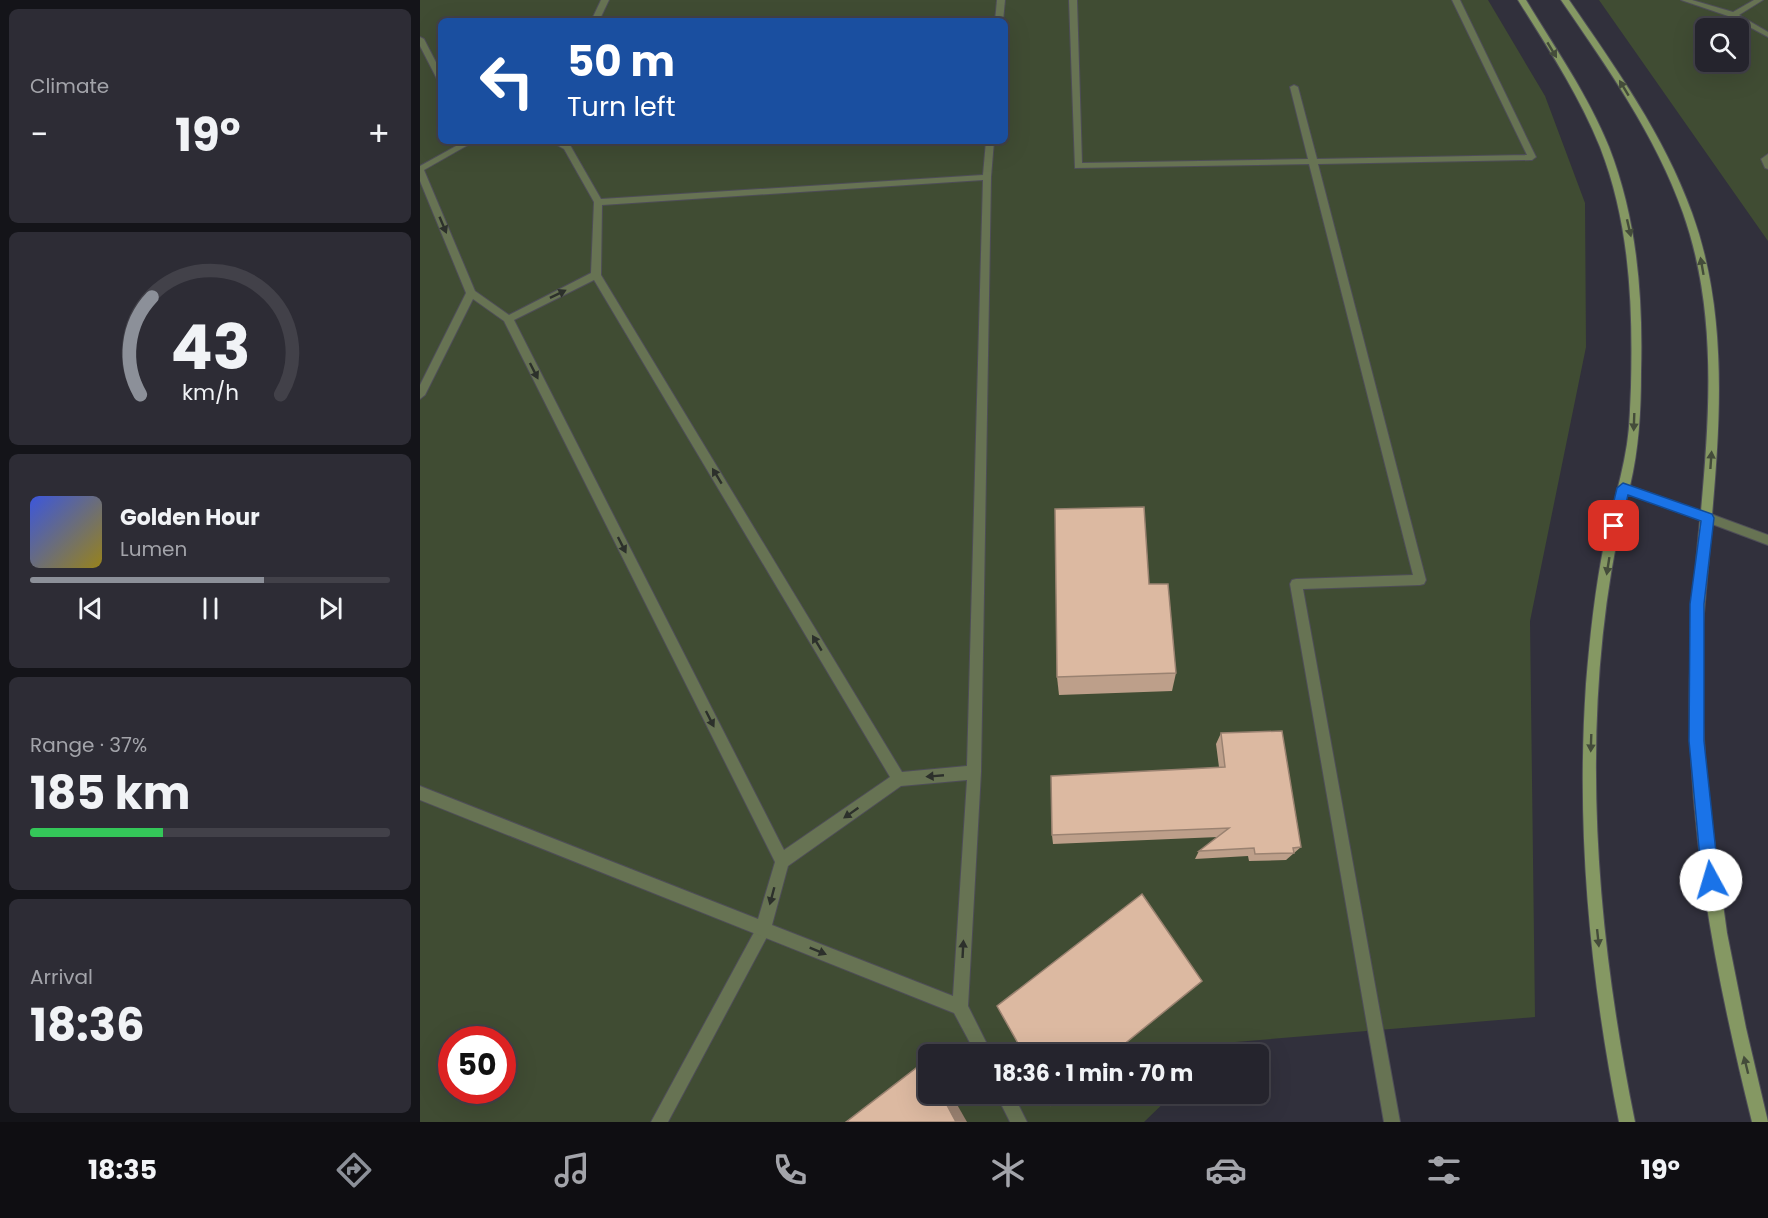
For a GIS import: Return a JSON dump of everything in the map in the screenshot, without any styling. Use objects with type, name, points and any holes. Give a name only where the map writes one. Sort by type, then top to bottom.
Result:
[{"type":"main road","points":[[1522,0],[1590,114],[1615,174],[1631,236],[1639,319],[1634,443],[1614,526],[1602,602],[1593,685],[1588,830],[1598,939],[1615,1069],[1627,1122]]},
{"type":"main road","points":[[1565,0],[1621,83],[1666,158],[1698,245],[1713,330],[1713,423],[1708,518],[1697,604],[1696,741],[1713,903],[1739,1038],[1760,1122]]},
{"type":"main road","points":[[1623,488],[1708,518]]},
{"type":"street","points":[[596,18],[605,0]]},
{"type":"street","points":[[999,18],[1001,0]]},
{"type":"street","points":[[1073,0],[1078,166],[1532,157],[1456,0]]},
{"type":"street","points":[[1685,0],[1734,15],[1768,35]]},
{"type":"street","points":[[1734,15],[1759,0]]},
{"type":"street","points":[[420,39],[438,73]]},
{"type":"street","points":[[1294,87],[1420,580],[1296,584],[1392,1122]]},
{"type":"street","points":[[466,144],[420,170],[471,293],[508,319],[782,861]]},
{"type":"street","points":[[560,144],[567,147],[598,202],[596,275],[899,779]]},
{"type":"street","points":[[979,1044],[960,1007],[974,772],[987,177],[990,144]]},
{"type":"street","points":[[598,202],[987,177]]},
{"type":"street","points":[[508,319],[596,275]]},
{"type":"street","points":[[420,395],[471,293]]},
{"type":"street","points":[[1708,518],[1768,540]]},
{"type":"street","points":[[659,1122],[763,930],[782,861],[899,779],[974,772]]},
{"type":"street","points":[[420,793],[960,1007]]},
{"type":"street","points":[[1009,1104],[1019,1122]]},
{"type":"green space","points":[[420,0],[1488,0],[1545,96],[1585,203],[1586,347],[1530,621],[1535,1017],[1222,1044],[918,1044],[918,1104],[1163,1104],[1144,1122],[420,1122]]},
{"type":"green space","points":[[1599,0],[1768,0],[1768,241]]},
{"type":"building","points":[[1144,507],[1149,584],[1168,584],[1176,673],[1057,677],[1055,509]]},
{"type":"building","points":[[1282,731],[1301,847],[1293,848],[1294,853],[1255,854],[1254,848],[1199,851],[1229,828],[1052,835],[1051,776],[1225,767],[1221,733]]},
{"type":"building","points":[[1142,894],[1202,981],[1124,1044],[1018,1044],[997,1006]]},
{"type":"building","points":[[918,1067],[918,1104],[946,1104],[956,1122],[846,1122]]},
{"type":"route","points":[[1614,526],[1623,488],[1708,518],[1697,604],[1696,741],[1711,880]]}]
